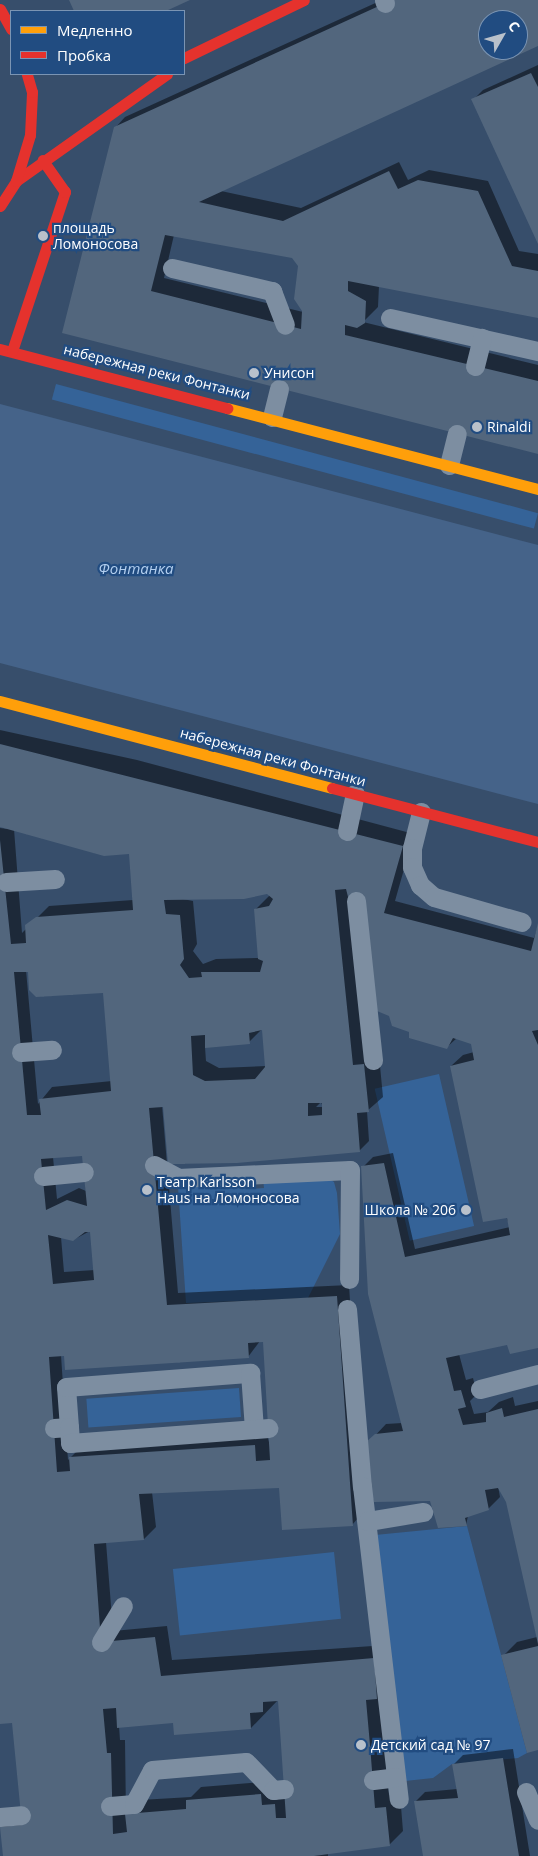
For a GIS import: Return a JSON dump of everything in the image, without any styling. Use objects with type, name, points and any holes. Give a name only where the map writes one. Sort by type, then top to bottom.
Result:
[{"type":"main road","points":[[185,55],[304,0]]},
{"type":"main road","points":[[0,9],[10,27]]},
{"type":"main road","points":[[0,206],[16,181],[30,135],[32,92],[27,75]]},
{"type":"main road","points":[[16,181],[43,160],[166,75]]},
{"type":"main road","points":[[6,350],[65,192],[43,160]]},
{"type":"main road","name":"набережная реки Фонтанки","points":[[6,350],[272,417],[538,490]]},
{"type":"main road","name":"набережная реки Фонтанки","points":[[0,700],[538,842]]},
{"type":"lane","points":[[172,268],[272,291],[285,325]]},
{"type":"lane","points":[[390,318],[538,351]]},
{"type":"lane","points":[[475,366],[482,338]]},
{"type":"lane","points":[[272,417],[279,388]]},
{"type":"lane","points":[[448,465],[457,434]]},
{"type":"lane","points":[[346,831],[355,794]]},
{"type":"lane","points":[[421,812],[412,848],[412,867],[420,884],[434,897],[522,922]]},
{"type":"lane","points":[[6,882],[55,879]]},
{"type":"lane","points":[[356,901],[373,1060]]},
{"type":"lane","points":[[21,1052],[52,1050]]},
{"type":"lane","points":[[154,1165],[178,1178],[350,1170],[349,1279]]},
{"type":"lane","points":[[43,1176],[84,1172]]},
{"type":"lane","points":[[347,1309],[351,1421],[368,1521],[399,1799]]},
{"type":"lane","points":[[250,1373],[261,1429],[70,1443],[62,1428],[66,1387],[250,1373]]},
{"type":"lane","points":[[480,1389],[538,1374]]},
{"type":"lane","points":[[368,1521],[423,1512]]},
{"type":"lane","points":[[101,1642],[123,1606]]},
{"type":"lane","points":[[110,1806],[134,1804],[152,1770],[246,1762],[272,1790],[284,1789]]},
{"type":"lane","points":[[373,1780],[396,1777]]},
{"type":"lane","points":[[526,1792],[538,1820]]},
{"type":"lane","points":[[0,1817],[21,1815]]},
{"type":"shaded area","points":[[56,384],[538,513],[534,529],[52,399]]},
{"type":"shaded area","points":[[439,1074],[474,1226],[410,1241],[375,1089]]},
{"type":"shaded area","points":[[325,1176],[334,1182],[337,1193],[340,1234],[308,1298],[186,1303],[178,1187],[252,1180],[252,1189],[264,1188],[263,1179]]},
{"type":"shaded area","points":[[239,1388],[241,1417],[88,1428],[86,1399]]},
{"type":"shaded area","points":[[467,1526],[527,1753],[518,1758],[452,1764],[433,1778],[405,1781],[375,1535]]},
{"type":"shaded area","points":[[334,1552],[341,1619],[180,1636],[173,1569]]},
{"type":"water","name":"Фонтанка","points":[[0,404],[538,545],[538,804],[0,663]]},
{"type":"building","points":[[69,0],[190,0],[168,10],[74,10]]},
{"type":"building","points":[[392,0],[538,0],[538,46],[528,51],[528,10],[478,10],[478,60],[508,60],[199,202],[283,221],[389,171],[398,189],[418,180],[478,191],[512,266],[538,271],[538,318],[348,281],[348,291],[366,301],[365,323],[357,328],[345,325],[345,335],[538,381],[538,454],[62,333],[114,127]],"holes":[[[165,235],[292,258],[298,266],[294,299],[302,311],[301,329],[151,291]]]},
{"type":"building","points":[[531,73],[538,87],[538,244],[471,99]]},
{"type":"building","points":[[0,744],[403,846],[384,913],[531,951],[538,923],[538,1030],[532,1031],[538,1045],[538,1348],[510,1354],[507,1345],[446,1358],[454,1391],[461,1390],[466,1407],[458,1409],[463,1425],[486,1422],[486,1413],[502,1408],[504,1417],[538,1409],[538,1644],[506,1502],[498,1488],[485,1490],[489,1510],[465,1518],[467,1526],[438,1528],[430,1501],[374,1502],[370,1489],[366,1442],[375,1434],[403,1431],[368,1294],[361,1166],[384,1163],[405,1257],[510,1235],[507,1218],[483,1222],[450,1066],[474,1060],[471,1044],[453,1038],[447,1049],[409,1038],[409,1032],[392,1026],[389,1016],[377,1011],[346,889],[335,890],[353,1065],[364,1064],[369,1112],[357,1113],[360,1152],[237,1163],[168,1164],[163,1107],[149,1108],[167,1305],[337,1296],[353,1526],[282,1530],[279,1488],[139,1494],[144,1540],[94,1544],[101,1642],[155,1637],[161,1676],[374,1658],[377,1699],[366,1700],[375,1808],[386,1807],[390,1846],[314,1856],[3,1856],[0,1827],[22,1825],[12,1723],[0,1724],[0,840],[11,944],[26,943],[25,925],[36,917],[133,910],[129,854],[104,856],[0,827]],"holes":[[[267,894],[273,899],[269,906],[254,909],[258,959],[263,961],[260,972],[201,972],[202,977],[189,978],[180,965],[184,959],[180,915],[166,914],[164,900],[244,899]],[[14,972],[28,972],[29,990],[36,997],[103,993],[111,1091],[39,1099],[41,1115],[27,1115]],[[262,1030],[265,1067],[255,1079],[205,1081],[193,1075],[191,1036],[205,1035],[205,1048],[250,1044],[249,1033]],[[308,1103],[322,1103],[322,1115],[308,1116]],[[82,1156],[87,1206],[67,1200],[46,1210],[41,1159]],[[85,1232],[90,1232],[94,1280],[53,1284],[48,1235],[73,1241]],[[263,1342],[270,1460],[256,1461],[255,1445],[69,1457],[70,1471],[57,1472],[49,1357],[64,1356],[65,1370],[249,1358],[248,1343]],[[278,1701],[286,1818],[276,1818],[275,1804],[262,1805],[261,1794],[186,1800],[186,1809],[125,1814],[127,1832],[113,1834],[111,1753],[107,1753],[103,1709],[116,1708],[117,1728],[173,1723],[174,1735],[251,1729],[250,1713],[263,1712],[263,1702]]]},
{"type":"building","points":[[538,1646],[538,1750],[527,1753],[501,1655]]},
{"type":"building","points":[[503,1758],[519,1856],[423,1856],[414,1801],[458,1798],[452,1764]]},
{"type":"traffic: slow","points":[[227,408],[538,489]]},
{"type":"traffic: slow","points":[[0,701],[332,788]]},
{"type":"traffic: jam","points":[[185,58],[304,0]]},
{"type":"traffic: jam","points":[[0,9],[10,27]]},
{"type":"traffic: jam","points":[[0,206],[16,181],[30,135],[32,92],[27,75]]},
{"type":"traffic: jam","points":[[16,181],[166,75]]},
{"type":"traffic: jam","points":[[12,351],[65,192],[43,160]]},
{"type":"traffic: jam","points":[[0,349],[227,408]]},
{"type":"traffic: jam","points":[[332,788],[538,842]]},
{"type":"place","name":"площадь Ломоносова","points":[[43,236]]},
{"type":"place","name":"Унисон","points":[[254,373]]},
{"type":"place","name":"Rinaldi","points":[[477,427]]},
{"type":"place","name":"Театр Karlsson Haus на Ломоносова","points":[[147,1190]]},
{"type":"place","name":"Школа № 206","points":[[466,1210]]},
{"type":"place","name":"Детский сад № 97","points":[[361,1745]]}]
